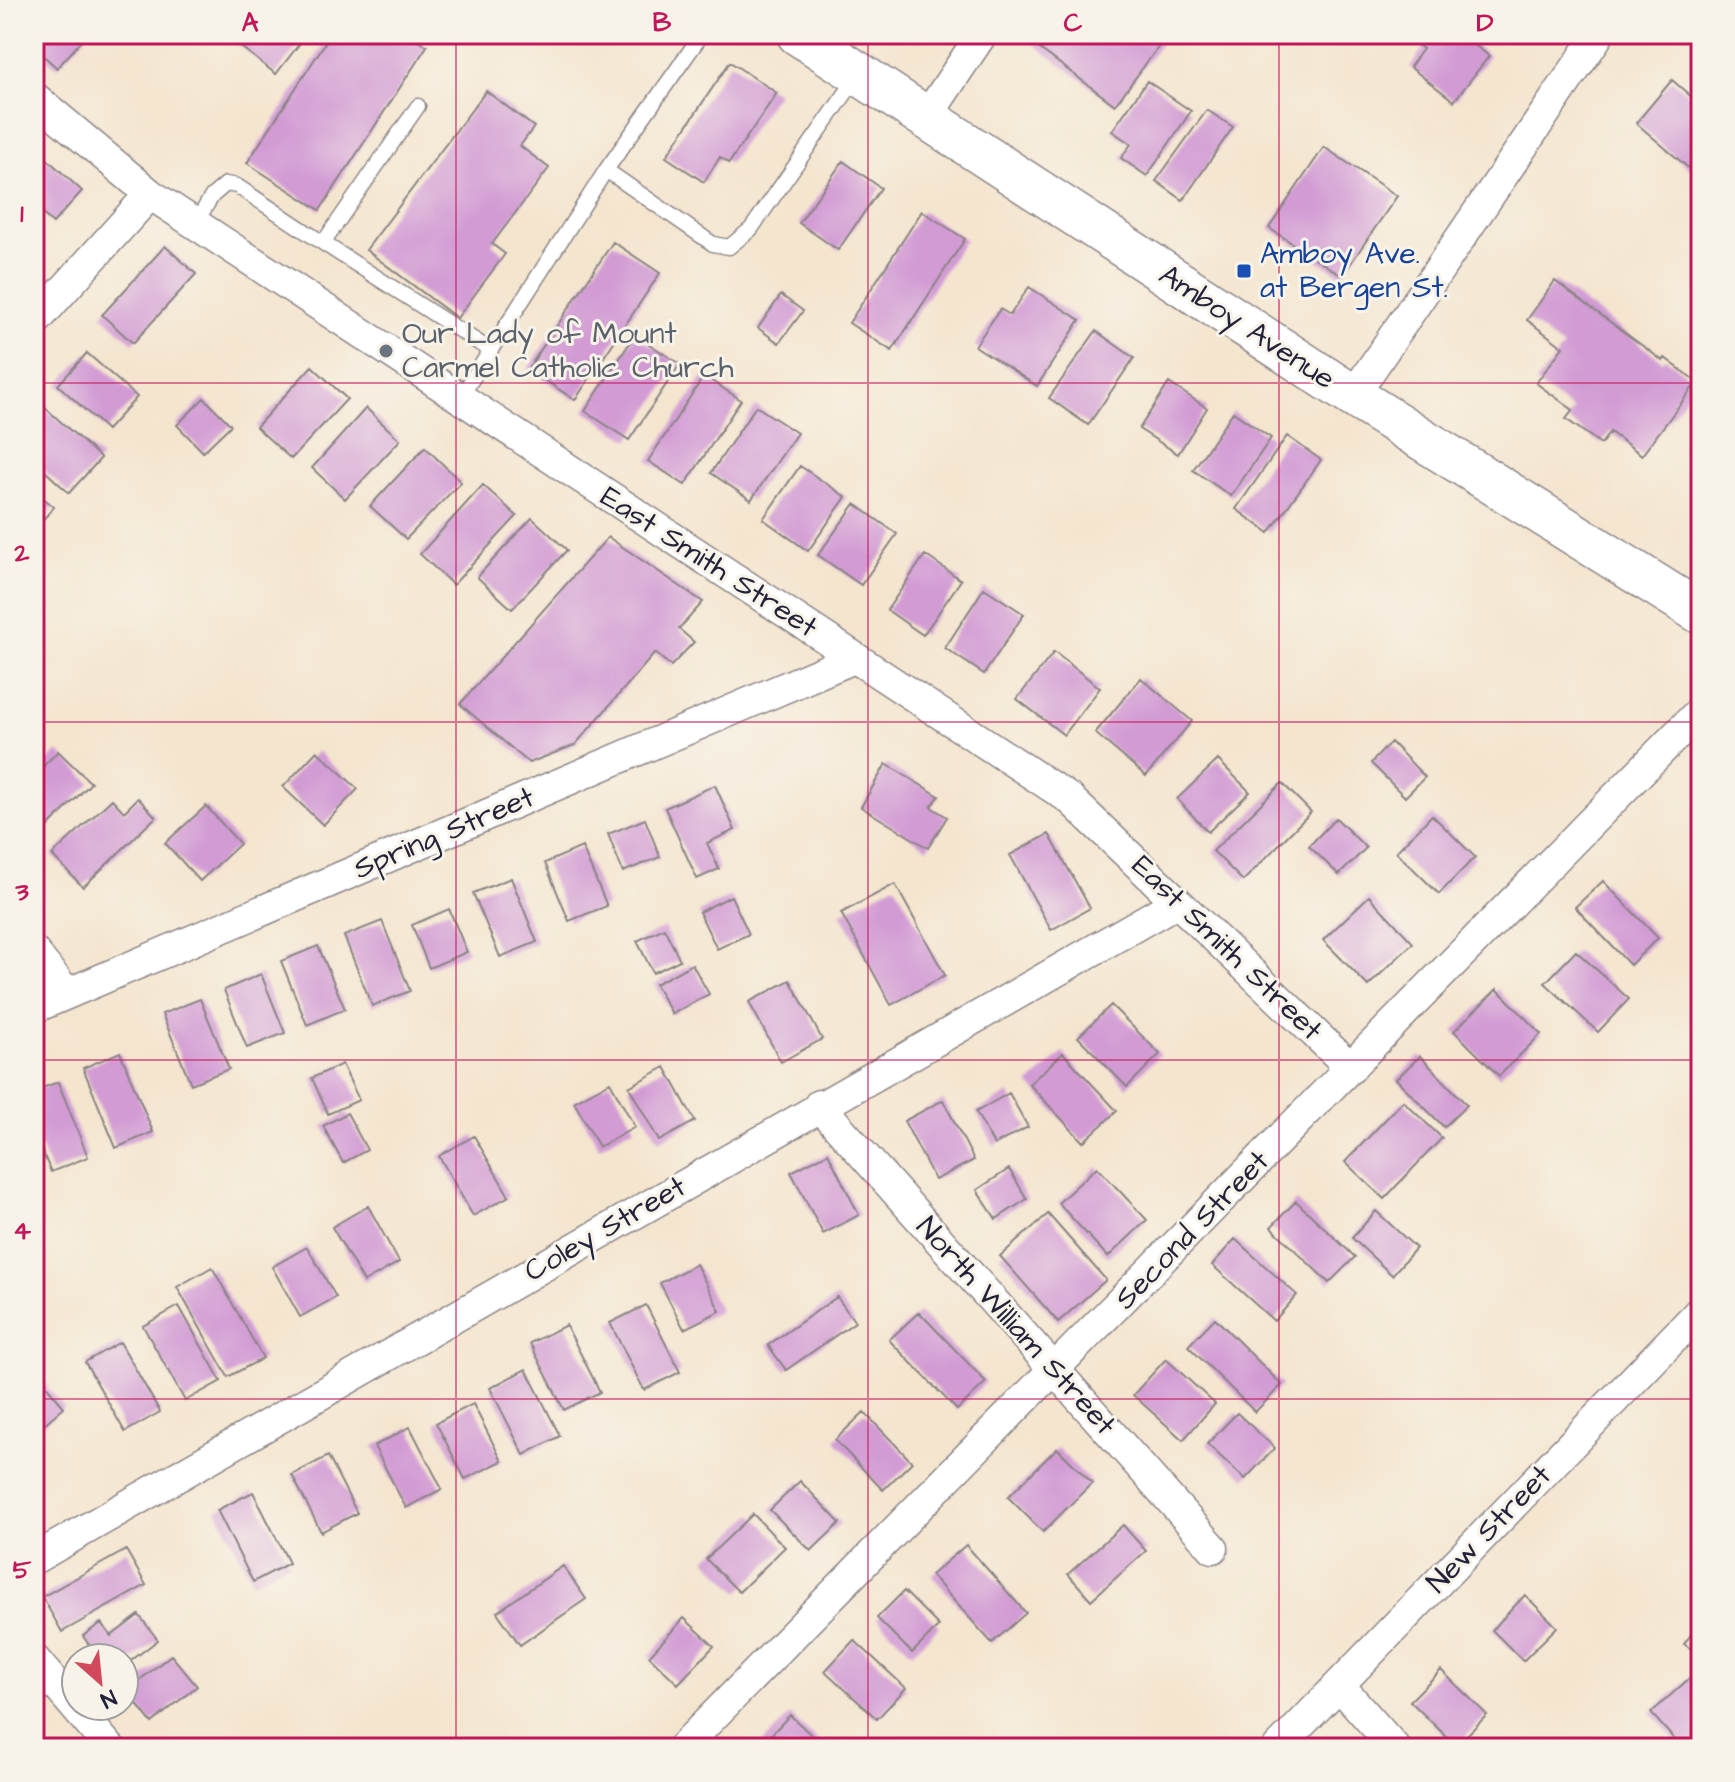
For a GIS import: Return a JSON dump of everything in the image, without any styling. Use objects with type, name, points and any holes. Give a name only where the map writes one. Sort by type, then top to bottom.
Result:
[{"type":"main road","name":"Amboy Avenue","points":[[798,34],[1353,396],[1701,613]]},
{"type":"street","points":[[926,118],[982,34]]},
{"type":"street","points":[[1353,396],[1599,34]]},
{"type":"street","name":"East Smith Street","points":[[34,97],[150,194],[1070,799],[1351,1068]]},
{"type":"street","points":[[34,323],[150,194]]},
{"type":"street","name":"Spring Street","points":[[34,1008],[854,658]]},
{"type":"street","name":"Second Street","points":[[682,1748],[1701,710]]},
{"type":"street","name":"Coley Street","points":[[34,1559],[819,1105],[1177,902]]},
{"type":"street","points":[[34,952],[67,993]]},
{"type":"street","name":"North William Street","points":[[819,1105],[1213,1548]]},
{"type":"street","name":"New Street","points":[[1278,1748],[1701,1310]]},
{"type":"street","points":[[34,1659],[44,1691],[110,1748]]},
{"type":"street","points":[[1339,1685],[1395,1748]]},
{"type":"lane","points":[[460,398],[606,170],[702,34]]},
{"type":"lane","points":[[606,170],[713,244],[729,247],[751,229],[859,74]]},
{"type":"lane","points":[[323,243],[418,106]]},
{"type":"lane","points":[[195,224],[212,196],[226,184],[237,186],[490,350]]},
{"type":"building","points":[[39,34],[88,34],[57,68],[34,47]]},
{"type":"building","points":[[224,34],[307,34],[276,74]]},
{"type":"building","points":[[331,34],[409,34],[427,46],[320,210],[247,163]]},
{"type":"building","points":[[1038,34],[1168,34],[1115,105],[1032,43]]},
{"type":"building","points":[[1412,34],[1460,34],[1489,56],[1454,101],[1410,67],[1423,49],[1409,38]]},
{"type":"building","points":[[730,62],[777,93],[729,163],[720,157],[704,182],[666,157]]},
{"type":"building","points":[[1672,80],[1701,105],[1701,161],[1692,171],[1636,123]]},
{"type":"building","points":[[1147,81],[1191,111],[1147,176],[1121,158],[1131,144],[1112,131]]},
{"type":"building","points":[[486,91],[534,127],[520,146],[549,168],[492,244],[505,254],[457,318],[366,250]]},
{"type":"building","points":[[1207,110],[1233,127],[1183,200],[1156,181]]},
{"type":"building","points":[[1324,147],[1397,196],[1342,276],[1269,228]]},
{"type":"building","points":[[44,156],[82,191],[53,223],[39,211],[34,216],[34,167]]},
{"type":"building","points":[[843,161],[881,188],[838,250],[799,223]]},
{"type":"building","points":[[922,211],[965,239],[892,351],[849,323]]},
{"type":"building","points":[[613,242],[660,273],[575,400],[528,369]]},
{"type":"building","points":[[165,246],[196,274],[133,343],[102,315]]},
{"type":"building","points":[[1555,281],[1663,361],[1665,358],[1697,382],[1642,455],[1610,432],[1601,444],[1566,419],[1573,410],[1536,383],[1563,347],[1527,320]]},
{"type":"building","points":[[1029,287],[1080,320],[1037,386],[975,346],[1000,309],[1010,315]]},
{"type":"building","points":[[781,295],[803,311],[779,343],[758,328]]},
{"type":"building","points":[[1096,331],[1134,358],[1088,425],[1049,398]]},
{"type":"building","points":[[635,335],[680,364],[629,440],[585,411]]},
{"type":"building","points":[[87,353],[137,397],[107,430],[58,385]]},
{"type":"building","points":[[312,366],[347,399],[291,459],[256,427]]},
{"type":"building","points":[[704,376],[741,400],[685,485],[648,461]]},
{"type":"building","points":[[1169,383],[1207,408],[1178,454],[1139,429]]},
{"type":"building","points":[[204,398],[231,425],[203,452],[177,425]]},
{"type":"building","points":[[41,404],[101,458],[69,493],[34,461],[34,412]]},
{"type":"building","points":[[756,406],[797,433],[751,500],[711,473]]},
{"type":"building","points":[[366,408],[400,440],[345,499],[312,468]]},
{"type":"building","points":[[1233,412],[1271,438],[1231,496],[1193,470]]},
{"type":"building","points":[[1287,436],[1321,460],[1269,533],[1236,509]]},
{"type":"building","points":[[425,447],[461,482],[406,539],[370,506]]},
{"type":"building","points":[[800,466],[846,497],[808,551],[763,519]]},
{"type":"building","points":[[483,485],[517,516],[453,585],[420,554]]},
{"type":"building","points":[[34,490],[54,507],[34,530]]},
{"type":"building","points":[[855,504],[897,534],[861,585],[818,555]]},
{"type":"building","points":[[532,518],[567,550],[512,609],[477,577]]},
{"type":"building","points":[[608,537],[703,602],[679,629],[694,642],[671,666],[655,653],[575,745],[529,763],[460,704]]},
{"type":"building","points":[[925,555],[961,580],[923,635],[887,610]]},
{"type":"building","points":[[984,588],[1024,614],[984,674],[945,648]]},
{"type":"building","points":[[1054,652],[1100,688],[1064,735],[1017,699]]},
{"type":"building","points":[[1141,678],[1192,721],[1146,776],[1095,733]]},
{"type":"building","points":[[1391,742],[1425,777],[1405,797],[1371,763]]},
{"type":"building","points":[[58,751],[91,783],[34,841],[34,776]]},
{"type":"building","points":[[317,751],[358,789],[323,825],[283,787]]},
{"type":"building","points":[[1218,760],[1250,792],[1208,832],[1177,799]]},
{"type":"building","points":[[886,764],[939,796],[931,807],[947,817],[928,848],[861,807]]},
{"type":"building","points":[[1282,783],[1311,812],[1243,881],[1213,851]]},
{"type":"building","points":[[715,785],[735,830],[707,843],[719,869],[697,879],[665,808]]},
{"type":"building","points":[[138,798],[156,817],[83,887],[52,855],[112,799],[124,812]]},
{"type":"building","points":[[206,806],[240,844],[200,881],[165,843]]},
{"type":"building","points":[[1432,815],[1475,857],[1439,894],[1396,852]]},
{"type":"building","points":[[1336,818],[1366,848],[1339,875],[1309,846]]},
{"type":"building","points":[[645,819],[660,857],[623,872],[608,834]]},
{"type":"building","points":[[1049,834],[1090,908],[1051,930],[1010,855]]},
{"type":"building","points":[[582,847],[607,906],[569,921],[545,863]]},
{"type":"building","points":[[511,878],[537,942],[500,957],[473,893]]},
{"type":"building","points":[[1603,881],[1658,938],[1630,965],[1575,907]]},
{"type":"building","points":[[895,884],[945,975],[891,1005],[841,913]]},
{"type":"building","points":[[731,896],[749,934],[717,949],[699,912]]},
{"type":"building","points":[[1369,896],[1413,943],[1368,986],[1323,940]]},
{"type":"building","points":[[449,909],[467,952],[429,968],[412,925]]},
{"type":"building","points":[[382,921],[410,991],[372,1006],[344,936]]},
{"type":"building","points":[[664,928],[680,960],[653,973],[637,941]]},
{"type":"building","points":[[318,946],[345,1009],[307,1025],[281,961]]},
{"type":"building","points":[[1576,951],[1629,999],[1598,1032],[1545,983]]},
{"type":"building","points":[[692,964],[709,994],[672,1014],[655,984]]},
{"type":"building","points":[[261,974],[285,1033],[247,1048],[224,990]]},
{"type":"building","points":[[790,980],[822,1039],[781,1062],[749,1002]]},
{"type":"building","points":[[1497,989],[1541,1034],[1499,1076],[1454,1031]]},
{"type":"building","points":[[200,999],[229,1069],[191,1084],[162,1014]]},
{"type":"building","points":[[1111,1005],[1160,1054],[1127,1087],[1078,1037]]},
{"type":"building","points":[[120,1052],[153,1132],[116,1148],[83,1068]]},
{"type":"building","points":[[1063,1053],[1117,1111],[1083,1142],[1029,1084]]},
{"type":"building","points":[[1420,1056],[1467,1105],[1444,1127],[1396,1079]]},
{"type":"building","points":[[342,1064],[359,1100],[328,1114],[312,1078]]},
{"type":"building","points":[[665,1067],[695,1121],[659,1141],[629,1087]]},
{"type":"building","points":[[58,1082],[88,1157],[51,1172],[34,1132],[34,1091]]},
{"type":"building","points":[[610,1082],[635,1127],[599,1147],[574,1102]]},
{"type":"building","points":[[1009,1093],[1028,1127],[994,1145],[976,1112]]},
{"type":"building","points":[[943,1100],[974,1160],[935,1180],[904,1121]]},
{"type":"building","points":[[1403,1101],[1442,1138],[1384,1199],[1345,1162]]},
{"type":"building","points":[[347,1113],[367,1150],[343,1163],[323,1126]]},
{"type":"building","points":[[474,1136],[509,1196],[473,1216],[439,1156]]},
{"type":"building","points":[[828,1153],[859,1215],[823,1234],[791,1172]]},
{"type":"building","points":[[1097,1167],[1147,1220],[1108,1257],[1058,1203]]},
{"type":"building","points":[[1009,1169],[1027,1199],[996,1219],[977,1190]]},
{"type":"building","points":[[1296,1201],[1355,1257],[1329,1283],[1271,1227]]},
{"type":"building","points":[[368,1206],[399,1262],[364,1282],[332,1227]]},
{"type":"building","points":[[1376,1211],[1416,1248],[1392,1275],[1352,1238]]},
{"type":"building","points":[[1048,1214],[1106,1280],[1058,1322],[1000,1256]]},
{"type":"building","points":[[1235,1239],[1297,1295],[1274,1321],[1212,1265]]},
{"type":"building","points":[[307,1247],[336,1297],[300,1317],[272,1267]]},
{"type":"building","points":[[696,1264],[720,1311],[684,1329],[660,1283]]},
{"type":"building","points":[[212,1267],[263,1358],[228,1377],[177,1287]]},
{"type":"building","points":[[837,1297],[855,1322],[786,1370],[768,1345]]},
{"type":"building","points":[[646,1305],[680,1372],[644,1390],[610,1323]]},
{"type":"building","points":[[179,1306],[221,1381],[185,1401],[143,1326]]},
{"type":"building","points":[[919,1312],[986,1382],[957,1410],[889,1340]]},
{"type":"building","points":[[1215,1318],[1282,1385],[1255,1412],[1188,1346]]},
{"type":"building","points":[[566,1325],[600,1392],[564,1410],[530,1343]]},
{"type":"building","points":[[120,1342],[160,1412],[125,1432],[85,1362]]},
{"type":"building","points":[[1166,1359],[1215,1404],[1183,1440],[1133,1395]]},
{"type":"building","points":[[526,1369],[560,1436],[524,1455],[490,1388]]},
{"type":"building","points":[[34,1371],[64,1407],[34,1433]]},
{"type":"building","points":[[473,1404],[502,1461],[465,1479],[436,1423]]},
{"type":"building","points":[[864,1412],[912,1462],[883,1490],[835,1440]]},
{"type":"building","points":[[1237,1413],[1275,1448],[1245,1479],[1207,1444]]},
{"type":"building","points":[[410,1427],[442,1489],[406,1508],[374,1446]]},
{"type":"building","points":[[1057,1448],[1092,1483],[1043,1532],[1008,1497]]},
{"type":"building","points":[[328,1456],[357,1513],[321,1532],[292,1475]]},
{"type":"building","points":[[800,1481],[840,1523],[811,1551],[770,1510]]},
{"type":"building","points":[[253,1492],[289,1563],[253,1582],[217,1510]]},
{"type":"building","points":[[753,1514],[785,1547],[739,1592],[706,1559]]},
{"type":"building","points":[[1123,1525],[1146,1551],[1091,1600],[1068,1574]]},
{"type":"building","points":[[966,1545],[1026,1613],[992,1643],[931,1575]]},
{"type":"building","points":[[126,1550],[146,1585],[62,1632],[42,1597]]},
{"type":"building","points":[[563,1566],[586,1599],[520,1645],[497,1612]]},
{"type":"building","points":[[904,1591],[939,1626],[912,1653],[877,1618]]},
{"type":"building","points":[[1525,1595],[1557,1627],[1523,1661],[1492,1630]]},
{"type":"building","points":[[139,1615],[158,1640],[140,1654],[140,1642],[87,1642],[83,1636],[101,1623],[111,1636]]},
{"type":"building","points":[[684,1618],[714,1646],[678,1684],[649,1656]]},
{"type":"building","points":[[1701,1621],[1701,1656],[1684,1644]]},
{"type":"building","points":[[854,1640],[906,1688],[877,1719],[825,1671]]},
{"type":"building","points":[[171,1655],[197,1686],[152,1723],[140,1708],[140,1680]]},
{"type":"building","points":[[1441,1670],[1487,1715],[1456,1746],[1410,1701]]},
{"type":"building","points":[[1694,1674],[1701,1681],[1701,1748],[1682,1748],[1651,1713]]},
{"type":"building","points":[[790,1715],[823,1746],[758,1748]]},
{"type":"place","name":"Amboy Ave. at Bergen St.","points":[[1244,271]]},
{"type":"place","name":"Our Lady of Mount Carmel Catholic Church","points":[[386,351]]}]
